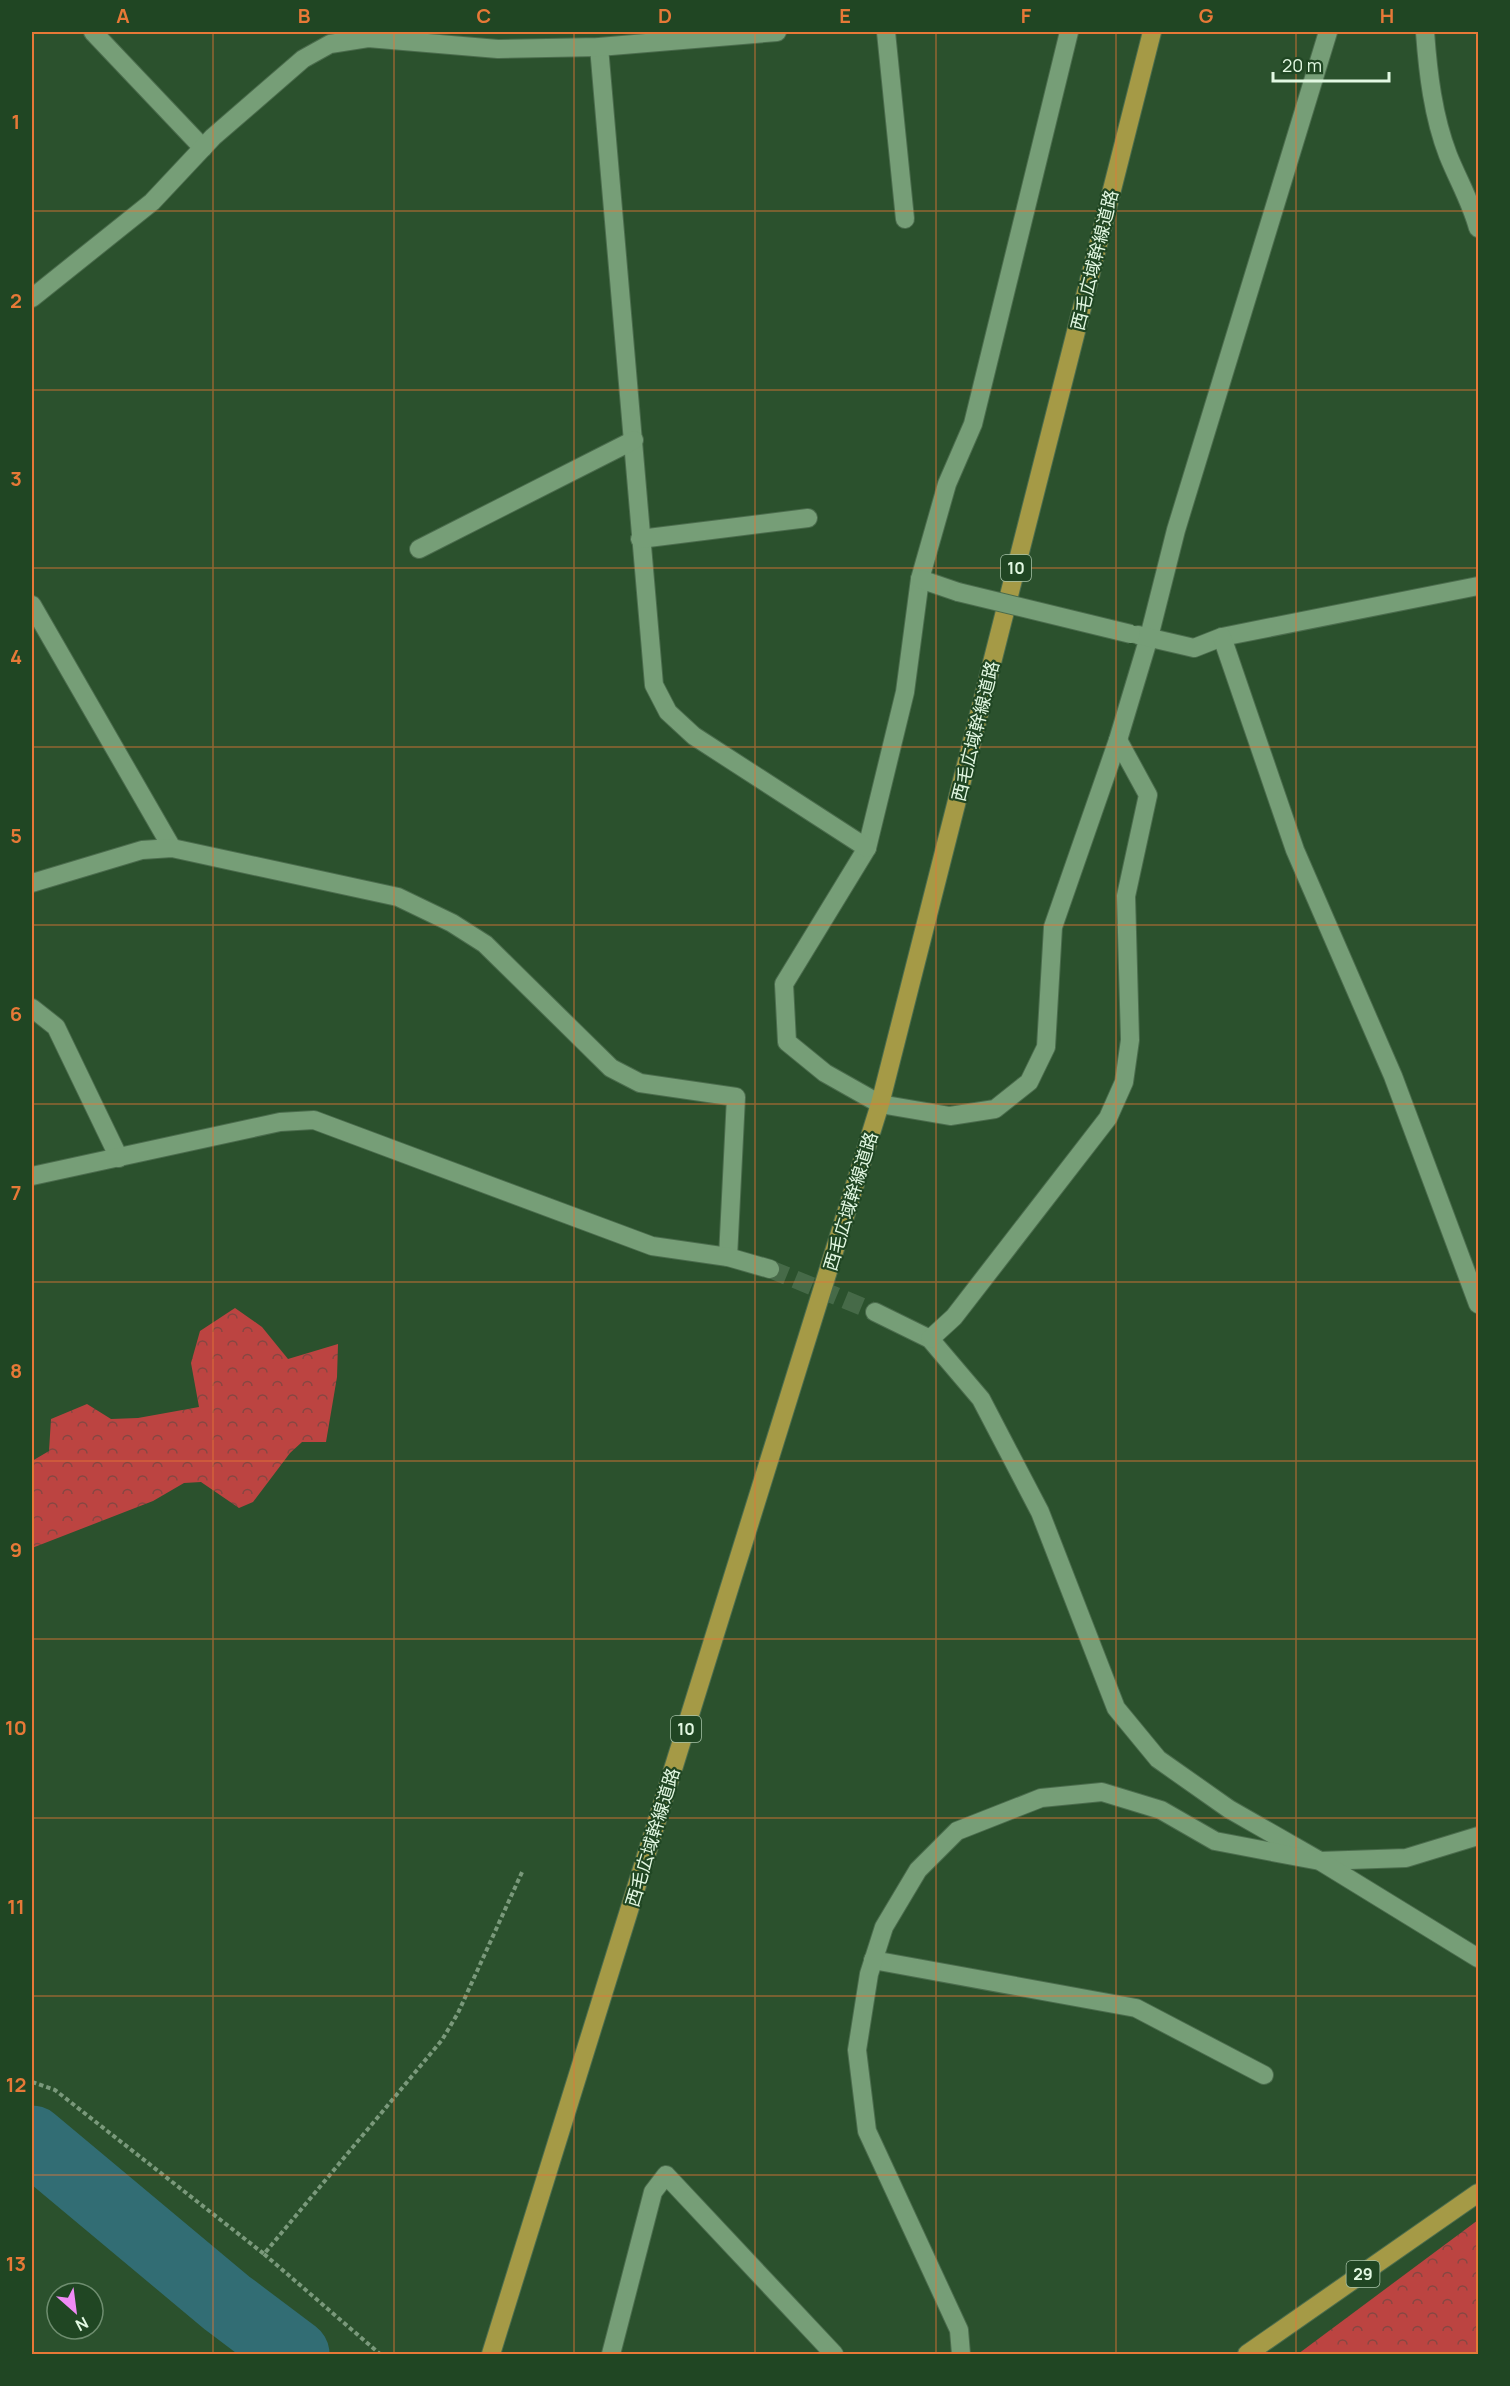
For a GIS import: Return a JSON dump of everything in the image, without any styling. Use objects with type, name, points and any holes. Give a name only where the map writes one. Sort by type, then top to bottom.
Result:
[{"type":"main road","name":"西毛広域幹線道路","points":[[491,2355],[880,1104],[1152,32]]},
{"type":"main road","name":"29","points":[[1248,2355],[1479,2193]]},
{"type":"street","points":[[93,32],[203,148]]},
{"type":"street","points":[[32,298],[152,202],[203,148],[303,59],[330,44],[368,38],[498,49],[599,47],[777,32]]},
{"type":"street","points":[[886,32],[904,219]]},
{"type":"street","points":[[1070,32],[973,424],[947,484],[920,579],[905,692],[867,848],[784,984],[787,1042],[825,1073],[880,1104],[950,1116],[995,1109],[1029,1082],[1046,1047],[1053,927],[1118,740],[1140,635],[1176,530],[1328,32]]},
{"type":"street","points":[[1425,32],[1429,84],[1448,155],[1471,201],[1479,228]]},
{"type":"street","points":[[599,47],[654,685],[668,712],[694,736],[867,848]]},
{"type":"street","points":[[419,549],[634,440]]},
{"type":"street","points":[[640,539],[808,518]]},
{"type":"street","points":[[920,579],[958,592],[1194,648],[1222,637],[1479,586]]},
{"type":"street","points":[[32,604],[172,848]]},
{"type":"street","points":[[1222,637],[1295,850],[1393,1076],[1479,1304]]},
{"type":"street","points":[[930,1339],[954,1317],[1108,1118],[1124,1082],[1130,1040],[1126,896],[1148,795],[1118,740]]},
{"type":"street","points":[[32,883],[142,850],[172,848],[398,897],[452,923],[485,944],[611,1068],[640,1083],[736,1097],[728,1257]]},
{"type":"street","points":[[32,1008],[56,1027],[119,1158]]},
{"type":"street","points":[[32,1176],[280,1122],[314,1120],[652,1246],[728,1257],[770,1269]]},
{"type":"street","points":[[875,1312],[930,1339],[981,1399],[1040,1512],[1116,1708],[1158,1760],[1229,1809],[1320,1861],[1479,1958]]},
{"type":"street","points":[[962,2355],[959,2330],[867,2130],[857,2050],[873,1960],[884,1927],[918,1870],[957,1831],[1041,1798],[1102,1792],[1161,1810],[1215,1841],[1320,1861],[1406,1858],[1479,1836]]},
{"type":"street","points":[[873,1960],[1136,2008],[1264,2075]]},
{"type":"street","points":[[611,2355],[652,2192],[666,2175],[834,2355]]},
{"type":"path","points":[[264,2254],[442,2040],[458,2013],[523,1870]]},
{"type":"path","points":[[32,2082],[55,2090],[264,2254],[380,2355]]},
{"type":"green space","points":[[235,1308],[262,1327],[288,1359],[338,1344],[337,1377],[326,1442],[302,1442],[290,1453],[253,1502],[239,1508],[201,1482],[184,1483],[153,1501],[32,1548],[32,1461],[49,1451],[51,1419],[87,1404],[111,1419],[138,1418],[199,1407],[191,1363],[200,1331]]},
{"type":"green space","points":[[1478,2220],[1478,2354],[1298,2354]]},
{"type":"waterway","points":[[32,2140],[227,2303],[295,2354]]},
{"type":"tunnel","points":[[770,1269],[875,1312]]}]
